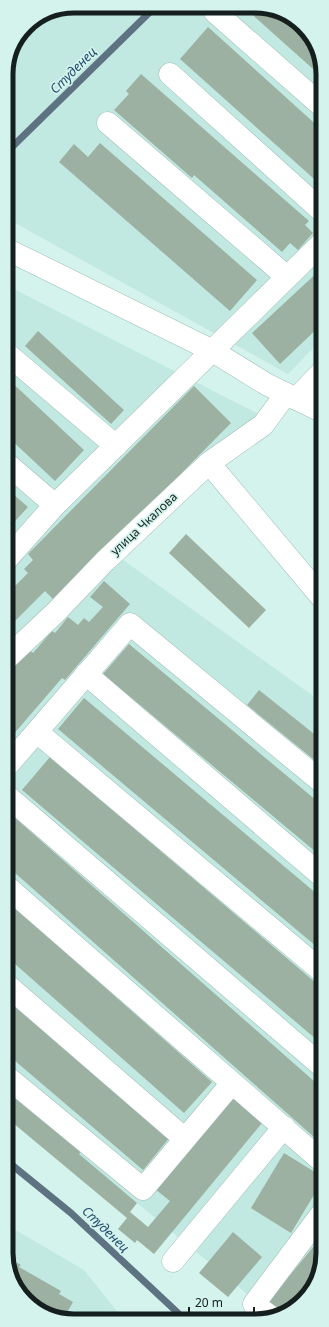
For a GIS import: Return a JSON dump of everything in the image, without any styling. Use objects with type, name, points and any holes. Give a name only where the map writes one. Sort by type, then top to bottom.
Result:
[{"type":"main road","points":[[216,13],[316,101]]},
{"type":"main road","points":[[170,74],[316,206]]},
{"type":"main road","points":[[108,123],[287,277]]},
{"type":"main road","points":[[13,552],[55,505],[316,249]]},
{"type":"main road","points":[[13,252],[212,350],[266,384],[316,409]]},
{"type":"main road","points":[[13,359],[116,446]]},
{"type":"main road","name":"улица Чкалова","points":[[13,653],[55,613],[105,561],[209,463],[263,426],[291,396],[316,376]]},
{"type":"main road","points":[[209,463],[316,591]]},
{"type":"main road","points":[[13,469],[55,505]]},
{"type":"main road","points":[[13,759],[130,624],[316,777]]},
{"type":"main road","points":[[86,674],[316,871]]},
{"type":"main road","points":[[37,732],[316,966]]},
{"type":"main road","points":[[13,801],[316,1060]]},
{"type":"main road","points":[[13,892],[316,1156]]},
{"type":"main road","points":[[13,991],[185,1139]]},
{"type":"main road","points":[[13,1083],[143,1189],[232,1083]]},
{"type":"main road","points":[[173,1261],[284,1127]]},
{"type":"main road","points":[[266,1313],[254,1304],[316,1221]]},
{"type":"shaded area","points":[[74,13],[267,14],[282,19],[292,26],[298,31],[310,47],[313,54],[316,74],[316,345],[288,374],[13,222],[13,70],[19,47],[34,28],[43,21],[54,16]]},
{"type":"shaded area","points":[[13,289],[268,419],[119,557],[316,698],[316,1257],[314,1269],[306,1287],[298,1296],[282,1308],[269,1312],[13,1101]]},
{"type":"shaded area","points":[[13,1229],[84,1270],[119,1314],[62,1313],[43,1306],[23,1287],[16,1273],[13,1253]]},
{"type":"building","points":[[250,13],[275,16],[282,19],[298,31],[310,47],[313,54],[316,71]]},
{"type":"building","points":[[208,27],[316,125],[316,181],[180,59]]},
{"type":"building","points":[[141,74],[309,221],[305,225],[313,233],[298,250],[290,243],[282,252],[194,175],[192,178],[114,110],[129,94],[126,91]]},
{"type":"building","points":[[100,143],[257,280],[230,311],[59,162],[74,144],[88,157]]},
{"type":"building","points":[[316,274],[316,330],[280,364],[252,333]]},
{"type":"building","points":[[38,331],[124,410],[111,424],[25,346]]},
{"type":"building","points":[[13,384],[84,450],[55,481],[13,442]]},
{"type":"building","points":[[194,386],[231,423],[55,601],[45,591],[13,623],[13,588],[28,573],[24,569],[33,560],[28,554]]},
{"type":"building","points":[[13,494],[28,507],[13,523]]},
{"type":"building","points":[[186,534],[266,610],[249,628],[169,553]]},
{"type":"building","points":[[104,581],[130,604],[65,680],[62,678],[13,735],[13,668],[29,650],[33,653],[52,631],[55,633],[68,617],[78,625],[84,618],[89,622],[103,607],[90,597]]},
{"type":"building","points":[[129,644],[316,800],[316,852],[103,674]]},
{"type":"building","points":[[259,690],[316,735],[316,761],[247,705]]},
{"type":"building","points":[[84,698],[316,893],[316,946],[58,729]]},
{"type":"building","points":[[50,757],[316,983],[316,1039],[22,790]]},
{"type":"building","points":[[13,816],[316,1083],[316,1139],[13,871]]},
{"type":"building","points":[[13,906],[212,1082],[184,1113],[13,962]]},
{"type":"building","points":[[13,1003],[170,1137],[143,1170],[13,1059]]},
{"type":"building","points":[[13,1094],[82,1151],[79,1154],[137,1203],[130,1212],[148,1227],[170,1201],[155,1189],[234,1094],[267,1117],[154,1254],[137,1240],[135,1243],[118,1229],[127,1218],[13,1123]]},
{"type":"building","points":[[284,1153],[316,1173],[316,1192],[291,1233],[251,1208]]},
{"type":"building","points":[[233,1232],[262,1257],[228,1297],[199,1273]]},
{"type":"building","points":[[316,1244],[316,1257],[311,1277],[294,1299],[278,1310],[268,1302]]},
{"type":"building","points":[[14,1261],[21,1265],[19,1267],[61,1291],[59,1294],[73,1302],[67,1313],[43,1306],[23,1287],[16,1273]]},
{"type":"waterway","name":"Студенец","points":[[13,146],[149,13]]},
{"type":"waterway","name":"Студенец","points":[[13,1166],[71,1213],[179,1314]]}]
